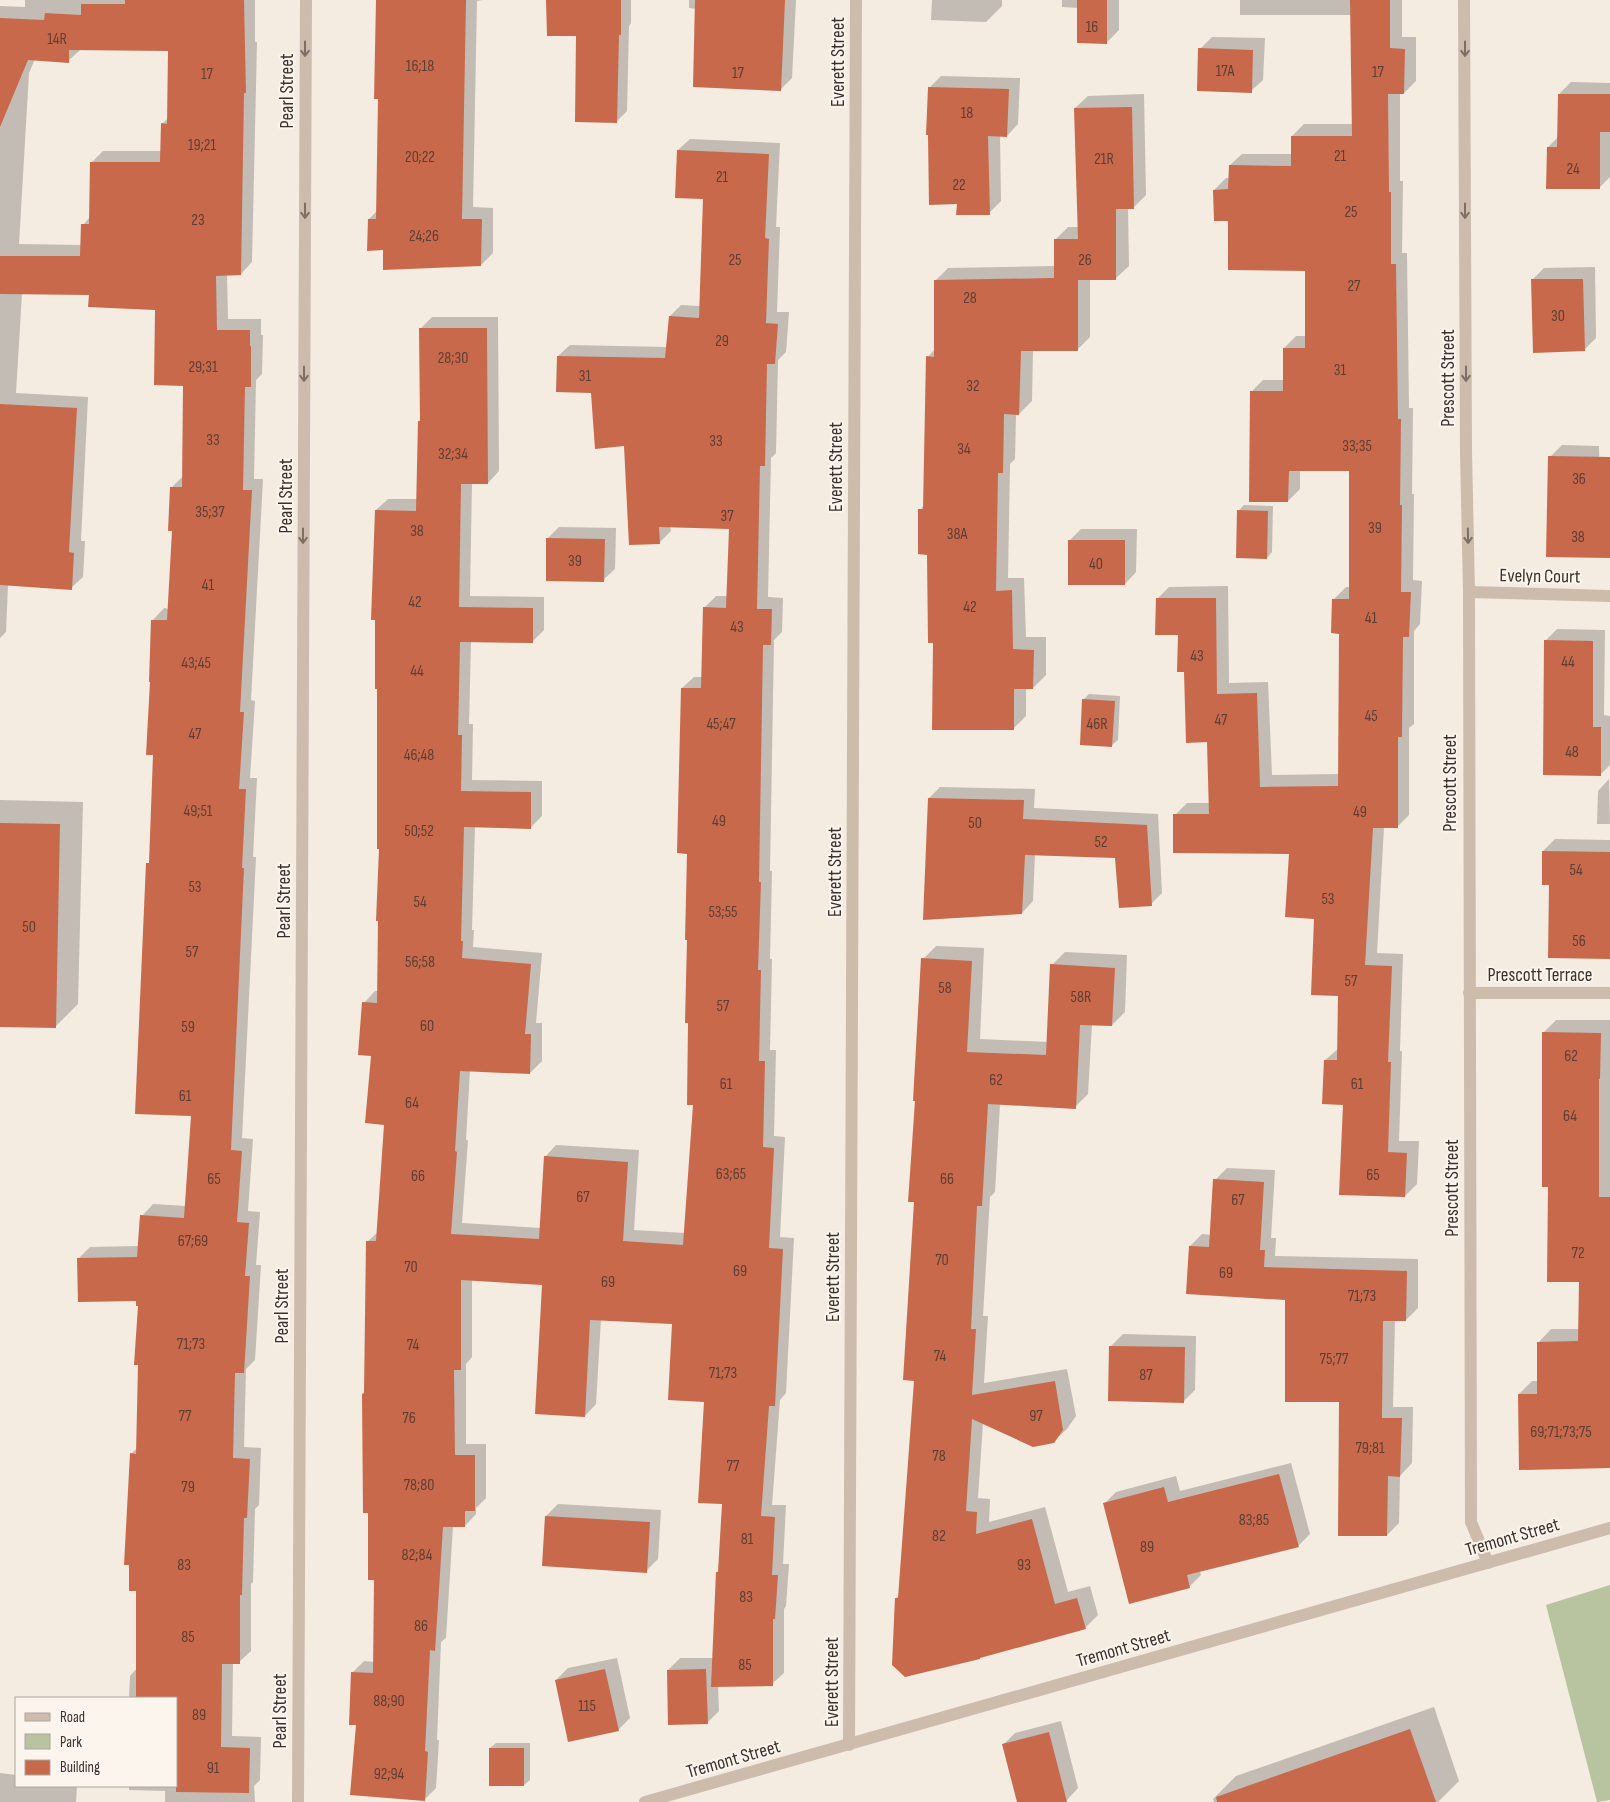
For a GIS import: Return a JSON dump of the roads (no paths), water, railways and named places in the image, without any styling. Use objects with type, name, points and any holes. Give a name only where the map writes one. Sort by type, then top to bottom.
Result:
[{"type":"street","name":"Pearl Street","points":[[298,1802],[306,0]]},
{"type":"street","name":"Everett Street","points":[[849,1745],[856,0]]},
{"type":"street","name":"Prescott Street","points":[[1464,0],[1466,451],[1469,592],[1471,1522],[1488,1563]]},
{"type":"street","name":"Evelyn Court","points":[[1469,592],[1610,596]]},
{"type":"street","name":"Prescott Terrace","points":[[1469,993],[1610,993]]},
{"type":"street","name":"Tremont Street","points":[[645,1802],[1610,1528]]}]
